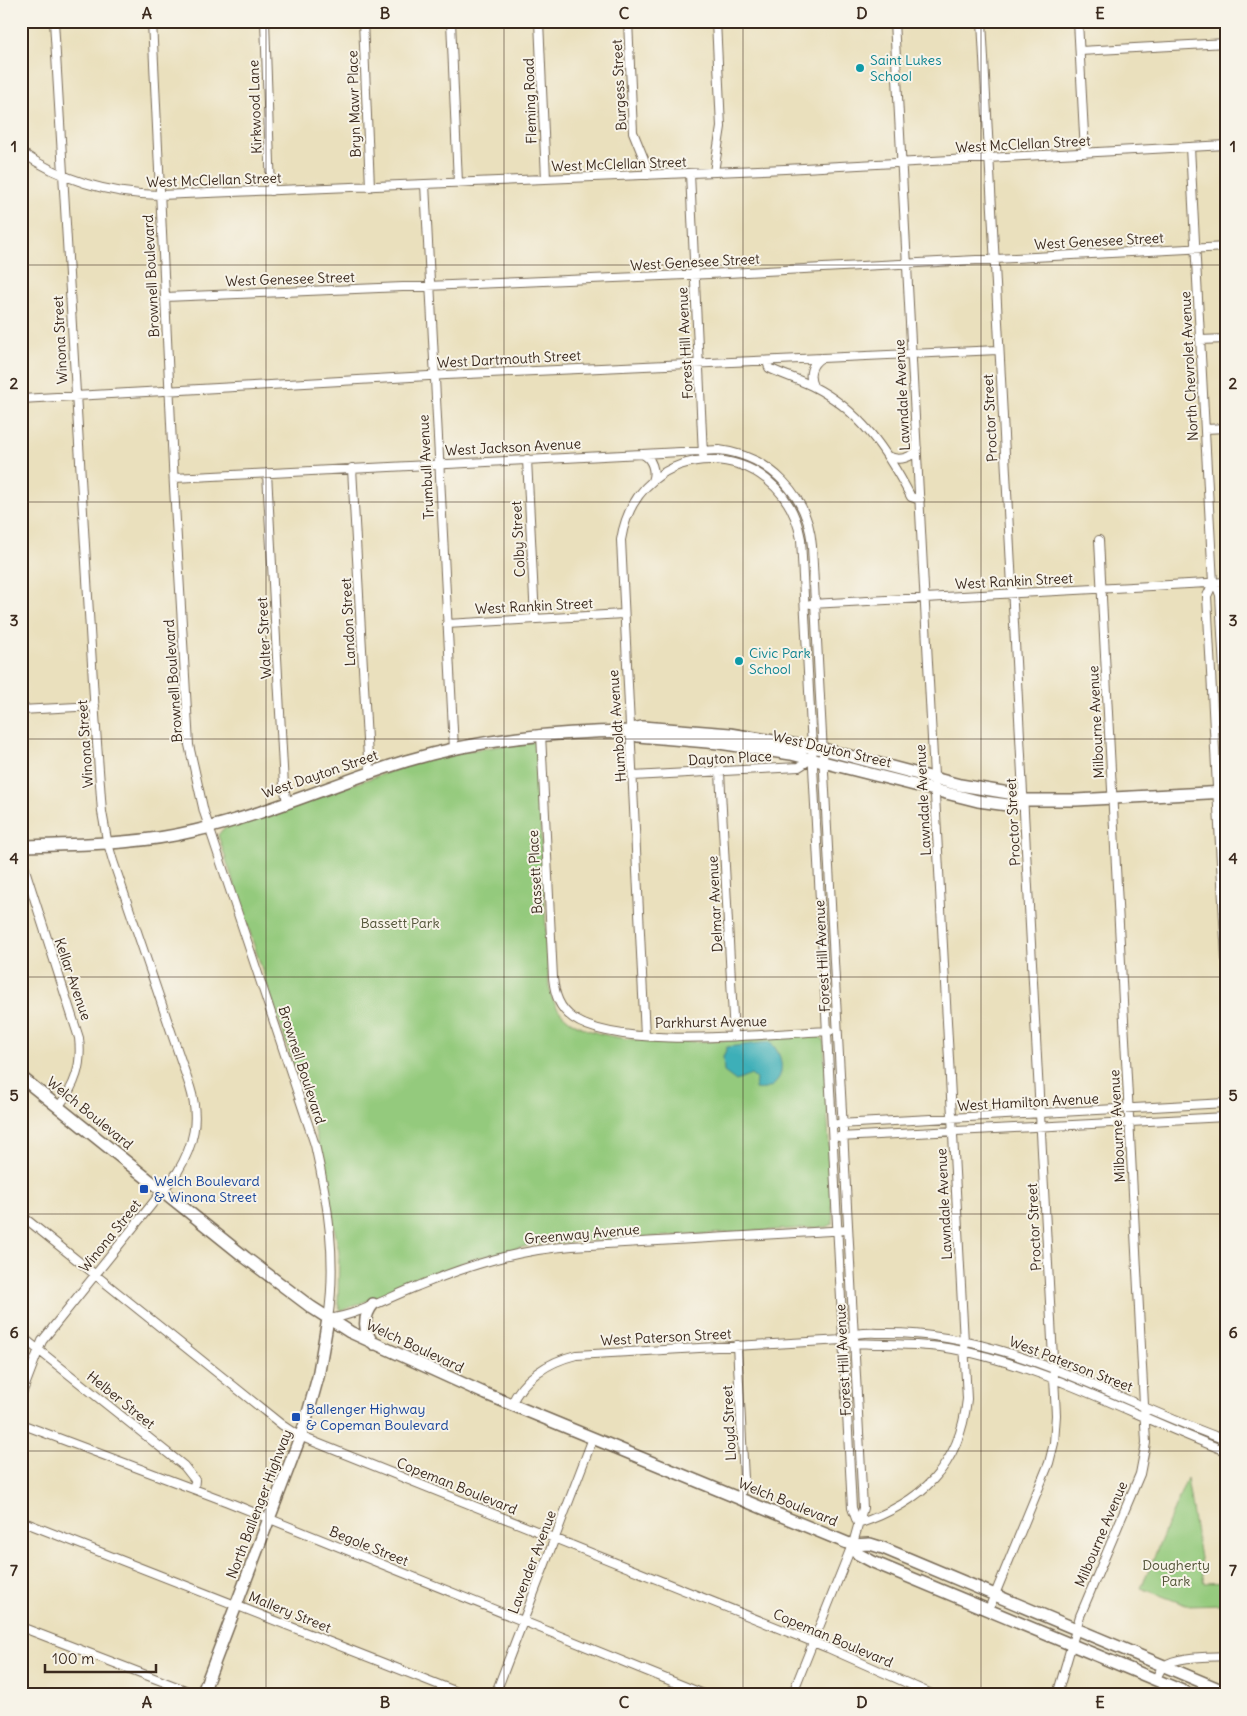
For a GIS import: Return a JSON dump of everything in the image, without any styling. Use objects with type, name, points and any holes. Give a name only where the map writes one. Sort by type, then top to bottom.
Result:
[{"type":"main road","name":"West Dayton Street","points":[[21,846],[107,844],[160,838],[209,828],[371,773],[454,749],[541,734],[630,731],[632,728],[642,727],[817,754],[934,778],[971,788],[1015,794],[1024,800]]},
{"type":"main road","name":"West Dayton Street","points":[[817,754],[935,790],[969,799],[1009,805],[1017,805],[1024,800],[1112,798],[1221,792]]},
{"type":"main road","name":"Welch Boulevard","points":[[21,1077],[259,1268],[328,1319],[375,1345],[511,1404],[852,1545],[877,1546],[1226,1692]]},
{"type":"main road","points":[[374,1304],[367,1312],[365,1324],[369,1338],[375,1345]]},
{"type":"main road","name":"North Ballenger Highway","points":[[202,1695],[300,1437],[316,1383],[328,1319]]},
{"type":"main road","name":"Welch Boulevard","points":[[852,1545],[858,1554],[867,1559],[1192,1695]]},
{"type":"street","name":"Winona Street","points":[[21,1396],[38,1349],[183,1163],[192,1144],[195,1121],[194,1101],[107,844],[101,797],[95,706],[54,21]]},
{"type":"street","name":"Brownell Boulevard","points":[[152,21],[188,734],[196,784],[209,828],[315,1145],[324,1192],[330,1242],[331,1286],[328,1319]]},
{"type":"street","name":"Kirkwood Lane","points":[[265,21],[271,191]]},
{"type":"street","name":"Bryn Mawr Place","points":[[363,21],[370,187]]},
{"type":"street","points":[[451,21],[458,183]]},
{"type":"street","name":"Fleming Road","points":[[540,21],[546,179]]},
{"type":"street","name":"Burgess Street","points":[[628,21],[632,125],[648,175]]},
{"type":"street","points":[[714,172],[721,127],[716,21]]},
{"type":"street","name":"Lawndale Avenue","points":[[858,1524],[888,1513],[909,1502],[931,1483],[950,1458],[960,1436],[966,1412],[967,1386],[894,21]]},
{"type":"street","name":"Proctor Street","points":[[982,21],[1056,1425],[1051,1458],[989,1610]]},
{"type":"street","points":[[1078,21],[1085,153]]},
{"type":"street","points":[[1080,52],[1226,43]]},
{"type":"street","name":"West McClellan Street","points":[[21,152],[63,176],[110,190],[160,195],[714,172],[1226,145]]},
{"type":"street","name":"North Chevrolet Avenue","points":[[1190,147],[1213,583],[1207,596],[1213,714],[1221,792],[1226,959]]},
{"type":"street","name":"Forest Hill Avenue","points":[[690,173],[703,455]]},
{"type":"street","name":"Trumbull Avenue","points":[[425,184],[454,749]]},
{"type":"street","name":"West Genesee Street","points":[[165,297],[694,275],[1226,247]]},
{"type":"street","points":[[1200,340],[1226,339]]},
{"type":"street","name":"West Dartmouth Street","points":[[21,400],[434,376],[998,350]]},
{"type":"street","points":[[813,386],[810,378],[812,368],[822,358]]},
{"type":"street","points":[[767,361],[771,369],[813,386],[852,413],[871,432],[890,457],[911,497],[920,500]]},
{"type":"street","points":[[1205,429],[1226,428]]},
{"type":"street","points":[[890,457],[905,458],[913,454],[917,448]]},
{"type":"street","name":"Forest Hill Avenue","points":[[703,455],[730,452],[753,459],[770,469],[789,488],[801,506],[810,532],[818,653],[815,811],[852,1508],[858,1524]]},
{"type":"street","points":[[640,454],[648,457],[654,475],[652,481]]},
{"type":"street","name":"West Jackson Avenue","points":[[174,478],[640,454],[703,455]]},
{"type":"street","name":"Forest Hill Avenue","points":[[703,455],[752,470],[774,485],[788,503],[796,520],[801,539],[807,654],[817,754],[826,810],[863,1508],[852,1545],[792,1695]]},
{"type":"street","name":"Humboldt Avenue","points":[[645,1036],[620,551],[623,527],[634,502],[652,481],[676,465],[703,455]]},
{"type":"street","name":"Colby Street","points":[[526,459],[535,619]]},
{"type":"street","name":"Landon Street","points":[[352,468],[367,748],[371,773]]},
{"type":"street","name":"Walter Street","points":[[268,473],[284,786],[287,802]]},
{"type":"street","name":"Milbourne Avenue","points":[[1057,1695],[1076,1628],[1142,1470],[1146,1449],[1099,540]]},
{"type":"street","name":"West Rankin Street","points":[[804,605],[1226,582]]},
{"type":"street","name":"North Chevrolet Avenue","points":[[1213,583],[1220,595],[1226,709]]},
{"type":"street","name":"West Rankin Street","points":[[447,624],[623,614]]},
{"type":"street","points":[[807,654],[818,653]]},
{"type":"street","points":[[21,710],[95,706]]},
{"type":"street","points":[[1213,714],[1226,714]]},
{"type":"street","name":"Bassett Place","points":[[541,734],[553,978],[555,994],[562,1007]]},
{"type":"street","name":"Dayton Place","points":[[633,776],[799,767],[817,754]]},
{"type":"street","name":"Delmar Avenue","points":[[720,772],[734,1036]]},
{"type":"street","points":[[815,811],[826,810]]},
{"type":"street","name":"Kellar Avenue","points":[[21,857],[79,1038],[80,1062],[76,1077],[70,1092],[58,1107]]},
{"type":"street","points":[[820,897],[831,896]]},
{"type":"street","name":"Parkhurst Avenue","points":[[562,1007],[572,1018],[588,1025],[645,1036],[677,1038],[838,1030]]},
{"type":"street","name":"West Hamilton Avenue","points":[[832,1124],[1226,1103]]},
{"type":"street","name":"West Hamilton Avenue","points":[[832,1138],[1226,1117]]},
{"type":"street","name":"Copeman Boulevard","points":[[21,1215],[284,1427],[300,1437],[813,1642],[934,1695]]},
{"type":"street","name":"Greenway Avenue","points":[[328,1319],[344,1316],[473,1264],[537,1249],[848,1230]]},
{"type":"street","name":"West Paterson Street","points":[[843,1340],[854,1334],[908,1333],[964,1341],[1014,1354],[1054,1368],[1226,1440]]},
{"type":"street","name":"Helber Street","points":[[21,1336],[184,1466],[195,1480],[194,1489]]},
{"type":"street","name":"West Paterson Street","points":[[511,1404],[520,1387],[534,1375],[552,1364],[576,1355],[843,1340],[854,1344],[913,1344],[965,1352],[1055,1379],[1226,1451]]},
{"type":"street","name":"Lloyd Street","points":[[737,1345],[744,1479],[740,1498]]},
{"type":"street","name":"Begole Street","points":[[21,1424],[194,1489],[706,1695]]},
{"type":"street","name":"Lavender Avenue","points":[[495,1695],[593,1438]]},
{"type":"street","name":"Mallery Street","points":[[21,1521],[465,1695]]},
{"type":"street","points":[[21,1627],[198,1695]]},
{"type":"street","points":[[1156,1680],[1164,1666],[1188,1659],[1226,1656]]},
{"type":"green space","name":"Bassett Park","points":[[533,741],[536,745],[537,759],[549,985],[555,1004],[569,1020],[587,1030],[636,1040],[694,1042],[802,1035],[821,1037],[824,1042],[833,1224],[827,1227],[535,1244],[470,1260],[341,1311],[338,1304],[339,1252],[316,1134],[218,835],[223,829],[415,763],[460,752]]},
{"type":"green space","name":"Dougherty Park","points":[[1187,1478],[1204,1583],[1226,1582],[1226,1604],[1186,1605],[1141,1588]]},
{"type":"water","points":[[769,1042],[775,1048],[781,1064],[781,1073],[773,1086],[765,1089],[755,1089],[756,1079],[751,1075],[736,1081],[724,1072],[723,1057],[727,1047]]},
{"type":"place","name":"Saint Lukes School","points":[[860,68]]},
{"type":"place","name":"Civic Park School","points":[[739,661]]},
{"type":"place","name":"Welch Boulevard & Winona Street","points":[[144,1189]]},
{"type":"place","name":"Ballenger Highway & Copeman Boulevard","points":[[296,1417]]}]
